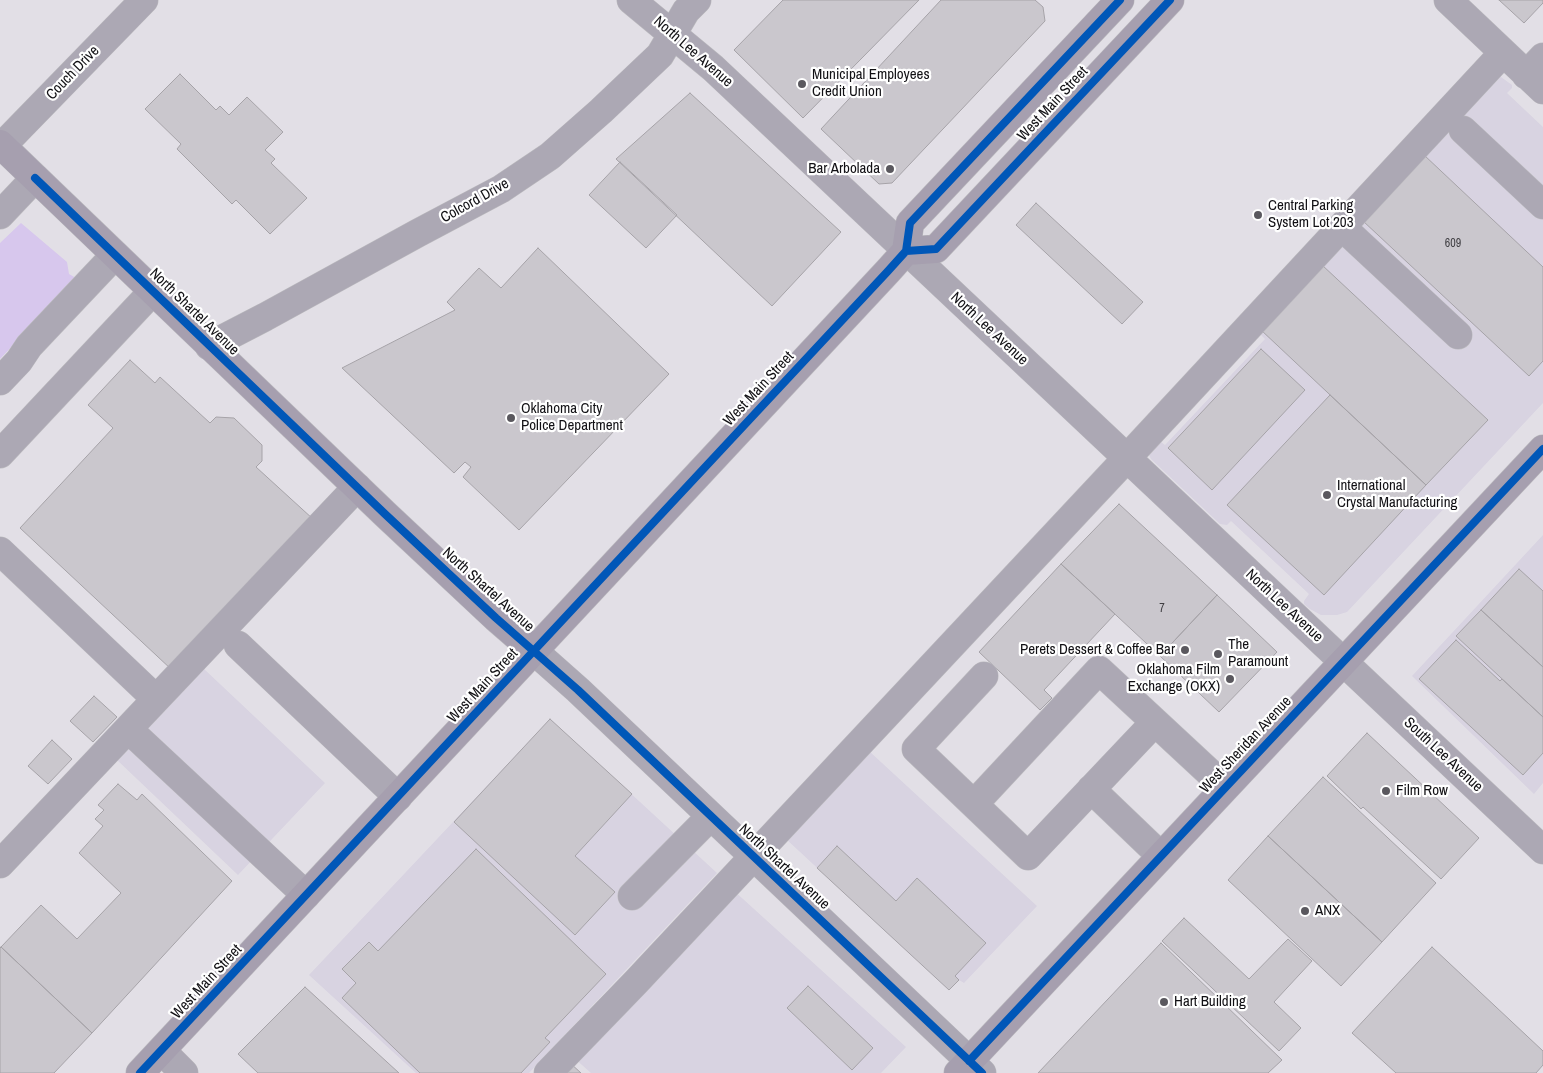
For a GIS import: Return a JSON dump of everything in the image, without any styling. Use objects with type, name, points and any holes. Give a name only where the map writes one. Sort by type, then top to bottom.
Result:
[{"type":"main road","name":"West Main Street","points":[[140,1073],[906,251],[910,223],[1120,0]]},
{"type":"main road","name":"West Main Street","points":[[906,251],[936,249],[1170,0]]},
{"type":"main road","name":"North Shartel Avenue","points":[[1,145],[356,487],[534,651]]},
{"type":"main road","name":"West Sheridan Avenue","points":[[970,1069],[1161,856],[1543,449]]},
{"type":"street","name":"Couch Drive","points":[[1,145],[144,0]]},
{"type":"street","name":"North Lee Avenue","points":[[631,0],[712,68],[1343,661]]},
{"type":"street","name":"Colcord Drive","points":[[208,346],[266,317],[501,189],[525,173],[568,141],[660,55],[686,12],[698,0]]},
{"type":"street","points":[[1448,0],[1504,53],[1538,74]]},
{"type":"street","points":[[548,1073],[753,857],[1504,53]]},
{"type":"street","points":[[1463,130],[1543,204]]},
{"type":"street","points":[[0,214],[35,178]]},
{"type":"street","points":[[1342,227],[1458,335]]},
{"type":"street","points":[[0,381],[19,361],[29,346],[115,255]]},
{"type":"street","points":[[0,454],[153,290]]},
{"type":"street","points":[[0,864],[356,487]]},
{"type":"street","points":[[0,552],[156,699]]},
{"type":"street","points":[[238,645],[398,797]]},
{"type":"street","name":"North Shartel Avenue","points":[[534,651],[753,857],[970,1069]]},
{"type":"street","name":"South Lee Avenue","points":[[1343,661],[1543,850]]},
{"type":"street","points":[[974,804],[1099,670],[1225,787]]},
{"type":"street","points":[[984,676],[916,749],[1028,856],[1155,722]]},
{"type":"street","points":[[128,729],[306,895]]},
{"type":"street","points":[[1091,790],[1161,856]]},
{"type":"street","points":[[632,896],[710,817]]},
{"type":"street","points":[[162,1051],[184,1073]]},
{"type":"shaded area","points":[[1501,77],[1512,85],[1512,88],[1507,93],[1543,127],[1543,403],[1347,612],[1337,615],[1321,615],[1304,604],[1309,594],[1231,521],[1227,525],[1220,524],[1151,459],[1148,453],[1157,439],[1165,445],[1265,339],[1257,331],[1495,79]]},
{"type":"shaded area","points":[[21,223],[67,262],[69,274],[76,278],[0,359],[0,243]]},
{"type":"shaded area","points":[[1543,535],[1543,783],[1534,794],[1412,676]]},
{"type":"shaded area","points":[[203,668],[325,783],[238,875],[117,760]]},
{"type":"shaded area","points":[[550,719],[717,873],[529,1073],[416,1073],[309,975]]},
{"type":"shaded area","points":[[869,751],[1037,906],[964,983],[959,980],[949,990],[786,839]]},
{"type":"shaded area","points":[[732,889],[906,1047],[881,1073],[591,1073],[573,1057]]},
{"type":"building","name":"Municipal Employees Credit Union","points":[[783,0],[919,0],[803,118],[734,50]]},
{"type":"building","points":[[941,0],[1035,0],[1043,7],[1045,21],[892,183],[879,184],[821,129]]},
{"type":"building","points":[[1499,0],[1543,0],[1543,3],[1524,23]]},
{"type":"building","points":[[180,74],[216,110],[220,106],[229,115],[247,97],[283,132],[265,150],[275,159],[271,163],[307,198],[270,234],[236,200],[232,204],[177,149],[181,144],[145,109]]},
{"type":"building","points":[[690,93],[841,232],[772,306],[616,159]]},
{"type":"building","points":[[1424,155],[1543,267],[1543,361],[1529,376],[1363,221]]},
{"type":"building","points":[[620,162],[677,215],[646,248],[589,195]]},
{"type":"building","points":[[1036,203],[1143,302],[1122,324],[1016,225]]},
{"type":"building","name":"Oklahoma City Police Department","points":[[538,248],[669,374],[519,530],[463,477],[471,467],[465,462],[454,473],[342,368],[455,310],[447,302],[479,268],[501,288]]},
{"type":"building","points":[[1322,265],[1488,420],[1426,485],[1261,330]]},
{"type":"building","points":[[1261,349],[1305,390],[1212,490],[1168,448]]},
{"type":"building","points":[[130,360],[155,383],[160,377],[210,423],[216,417],[234,418],[262,445],[262,461],[256,467],[313,519],[172,670],[20,528],[113,428],[88,405]]},
{"type":"building","name":"International Crystal Manufacturing","points":[[1330,395],[1426,485],[1324,595],[1227,505]]},
{"type":"building","points":[[1119,504],[1217,595],[1160,656],[1061,564]]},
{"type":"building","points":[[1061,564],[1115,614],[1044,690],[1052,698],[1040,710],[979,652]]},
{"type":"building","points":[[1519,569],[1543,591],[1543,667],[1481,610]]},
{"type":"building","name":"The Paramount","points":[[1217,595],[1277,652],[1219,712],[1160,656]]},
{"type":"building","points":[[1481,610],[1543,667],[1543,717],[1456,636]]},
{"type":"building","points":[[1456,640],[1500,681],[1502,679],[1543,717],[1543,753],[1523,775],[1419,679]]},
{"type":"building","points":[[94,696],[117,717],[93,742],[70,721]]},
{"type":"building","points":[[550,719],[632,794],[575,856],[615,892],[575,935],[454,822]]},
{"type":"building","name":"Film Row","points":[[1367,733],[1479,838],[1441,879],[1363,807],[1361,809],[1327,776]]},
{"type":"building","points":[[52,740],[72,759],[48,784],[28,766]]},
{"type":"building","points":[[1323,777],[1436,883],[1382,942],[1268,836]]},
{"type":"building","points":[[118,784],[137,800],[142,794],[232,881],[92,1033],[1,947],[41,905],[77,939],[121,893],[79,853],[103,826],[95,819],[104,810],[98,805]]},
{"type":"building","name":"ANX","points":[[1268,836],[1382,942],[1341,986],[1228,880]]},
{"type":"building","points":[[837,846],[896,901],[917,878],[986,943],[955,976],[959,980],[949,990],[817,868]]},
{"type":"building","points":[[476,849],[606,974],[545,1038],[550,1042],[521,1073],[420,1073],[342,998],[356,983],[342,969],[369,942],[378,951]]},
{"type":"building","points":[[1184,918],[1249,979],[1288,939],[1312,961],[1274,1002],[1301,1028],[1279,1051],[1162,941]]},
{"type":"building","name":"Hart Building","points":[[1161,943],[1282,1060],[1268,1073],[1038,1073]]},
{"type":"building","points":[[1,947],[92,1033],[54,1073],[0,1073]]},
{"type":"building","points":[[1432,947],[1543,1051],[1543,1065],[1536,1073],[1396,1073],[1352,1033]]},
{"type":"building","points":[[808,986],[873,1048],[852,1070],[787,1008]]},
{"type":"building","points":[[305,987],[399,1073],[258,1073],[238,1054]]},
{"type":"building","points":[[569,1062],[581,1073],[559,1073]]},
{"type":"cycle path","points":[[140,1073],[888,271],[906,251],[910,223],[1120,0]]},
{"type":"cycle path","points":[[906,251],[936,249],[1170,0]]},
{"type":"cycle path","points":[[35,178],[385,514],[496,618],[578,690],[982,1073]]},
{"type":"cycle path","points":[[969,1061],[1543,449]]},
{"type":"place","name":"Municipal Employees Credit Union","points":[[802,84]]},
{"type":"place","name":"Bar Arbolada","points":[[890,169]]},
{"type":"place","name":"Central Parking System Lot 203","points":[[1258,215]]},
{"type":"place","name":"Oklahoma City Police Department","points":[[511,418]]},
{"type":"place","name":"International Crystal Manufacturing","points":[[1327,495]]},
{"type":"place","name":"Perets Dessert & Coffee Bar","points":[[1185,650]]},
{"type":"place","name":"The Paramount","points":[[1218,654]]},
{"type":"place","name":"Oklahoma Film Exchange (OKX)","points":[[1230,679]]},
{"type":"place","name":"Film Row","points":[[1386,791]]},
{"type":"place","name":"ANX","points":[[1305,911]]},
{"type":"place","name":"Hart Building","points":[[1164,1002]]}]
